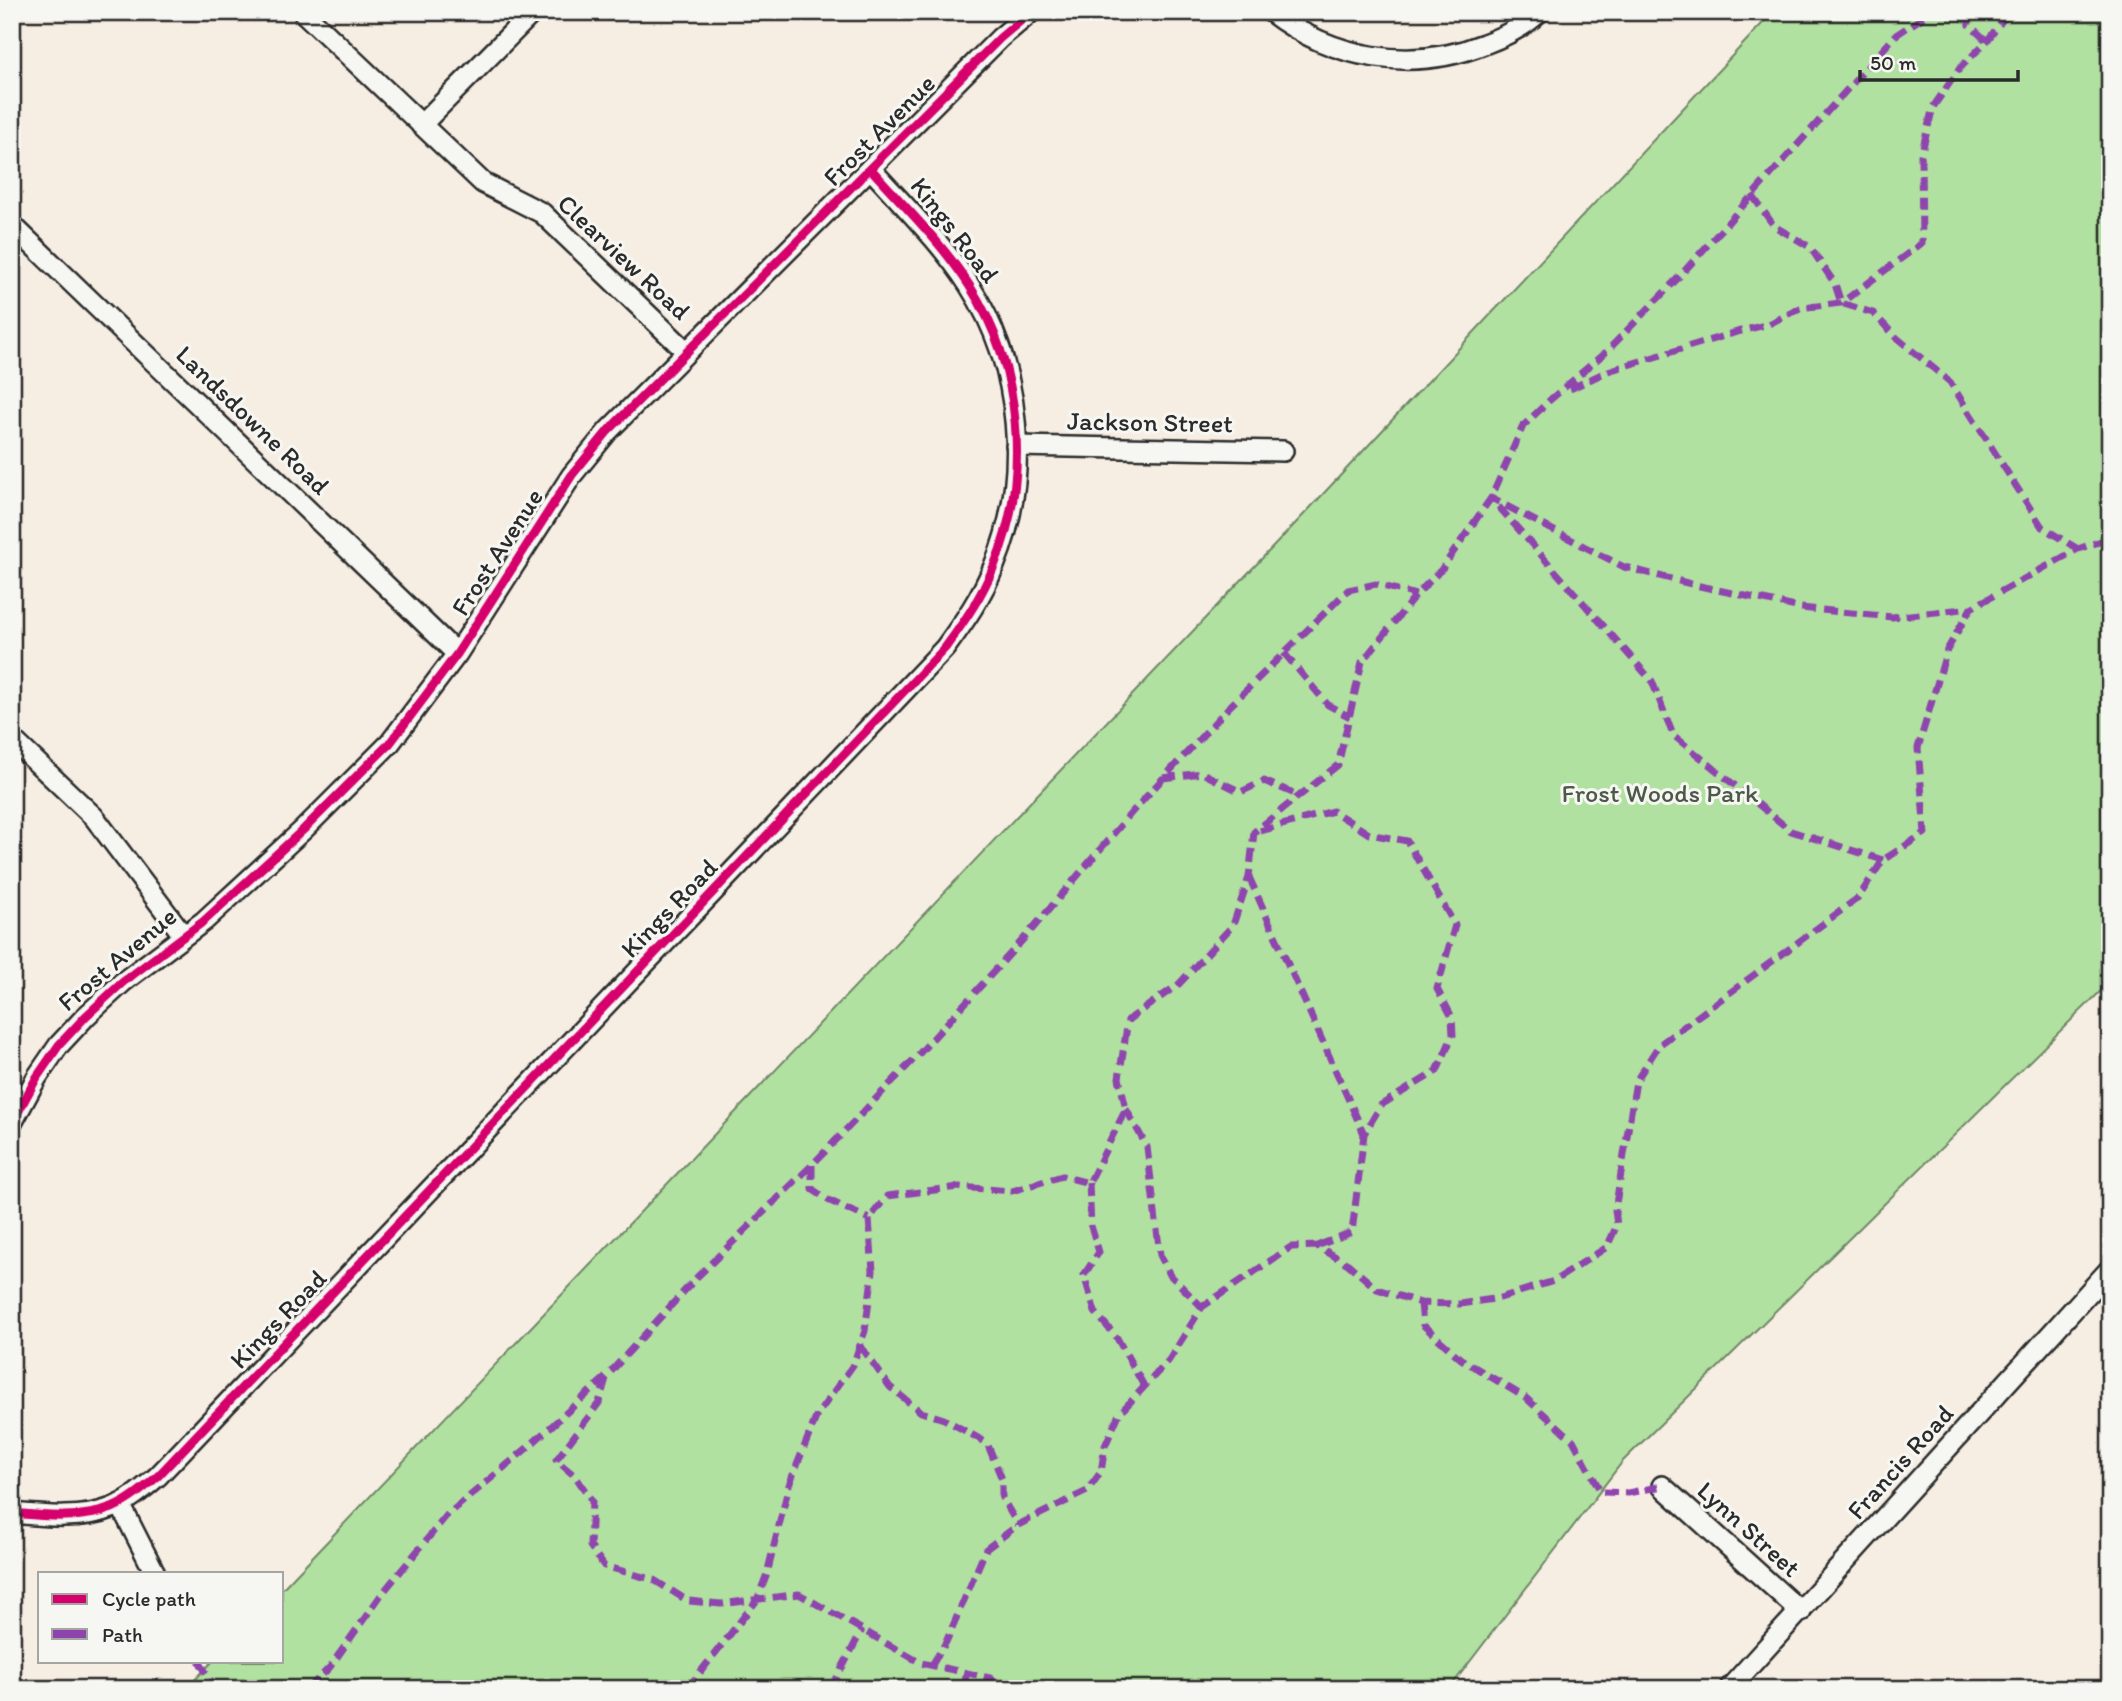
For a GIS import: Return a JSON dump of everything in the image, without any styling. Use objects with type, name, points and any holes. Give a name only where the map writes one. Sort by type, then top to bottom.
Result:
[{"type":"street","name":"Clearview Road","points":[[303,12],[483,183],[542,213],[687,352]]},
{"type":"street","points":[[421,125],[533,12]]},
{"type":"street","name":"Frost Avenue","points":[[12,1122],[37,1077],[60,1045],[86,1016],[123,982],[204,921],[304,829],[390,743],[457,653],[572,475],[608,430],[1000,38],[1031,12]]},
{"type":"street","points":[[1272,12],[1303,33],[1344,51],[1411,60],[1455,54],[1477,47],[1517,28],[1539,12]]},
{"type":"street","name":"Kings Road","points":[[12,1513],[46,1516],[89,1514],[111,1509],[158,1476],[945,648],[970,613],[995,565],[1012,503],[1016,446],[1007,374],[998,343],[970,286],[944,251],[870,167]]},
{"type":"street","name":"Landsdowne Road","points":[[12,225],[457,653]]},
{"type":"street","name":"Jackson Street","points":[[1016,446],[1283,451]]},
{"type":"street","points":[[12,739],[94,817],[184,936]]},
{"type":"street","name":"Francis Road","points":[[1729,1689],[2110,1269]]},
{"type":"street","name":"Lynn Street","points":[[1662,1486],[1801,1612]]},
{"type":"street","points":[[120,1504],[154,1572]]},
{"type":"green space","name":"Frost Woods Park","points":[[1773,12],[2110,12],[2110,982],[1623,1461],[1449,1689],[186,1689],[212,1662],[284,1662],[284,1587],[1310,508]]},
{"type":"marked path","points":[[687,1689],[757,1600],[767,1574],[789,1485],[817,1415],[853,1365],[865,1331],[873,1271],[869,1219],[887,1196],[959,1187],[1012,1191],[1062,1176],[1089,1183],[1126,1109],[1119,1078],[1128,1020],[1179,984],[1233,925],[1249,877],[1254,832],[1338,765],[1362,662],[1416,595],[1441,570],[1491,498],[1523,426],[1607,351],[1679,277],[1896,35],[1931,12]]},
{"type":"marked path","points":[[1967,12],[1969,25],[1987,41]]},
{"type":"marked path","points":[[1570,389],[1608,371],[1769,324],[1800,308],[1841,303],[1922,243],[1921,155],[1933,107],[1960,68],[1987,41],[2004,18],[2014,12]]},
{"type":"marked path","points":[[1752,195],[1774,226],[1810,247],[1835,284],[1841,303],[1873,313],[1897,338],[1950,382],[2042,527],[2078,549]]},
{"type":"marked path","points":[[1883,860],[1791,831],[1673,735],[1652,681],[1491,498],[1624,567],[1695,585],[1801,608],[1892,617],[1971,608]]},
{"type":"marked path","points":[[932,1665],[946,1642],[986,1549],[1018,1525],[1087,1491],[1101,1472],[1105,1446],[1119,1414],[1169,1360],[1202,1307],[1291,1247],[1317,1246],[1348,1264],[1377,1289],[1421,1303],[1460,1304],[1500,1298],[1554,1281],[1607,1247],[1617,1225],[1615,1210],[1636,1081],[1659,1045],[1858,898],[1883,860],[1925,833],[1918,748],[1947,650],[1971,608],[2078,549],[2110,538]]},
{"type":"marked path","points":[[308,1689],[330,1667],[381,1595],[447,1515],[606,1377],[697,1277],[812,1165],[917,1056],[1028,934],[1132,812],[1227,709],[1348,590],[1376,584],[1416,595]]},
{"type":"marked path","points":[[1284,653],[1328,705],[1350,717]]},
{"type":"marked path","points":[[1163,778],[1202,773],[1241,792],[1264,781],[1300,796]]},
{"type":"marked path","points":[[1260,831],[1333,811],[1369,834],[1407,841],[1455,925],[1437,989],[1452,1017],[1453,1035],[1437,1071],[1381,1105],[1364,1134],[1352,1232],[1317,1246]]},
{"type":"marked path","points":[[1249,877],[1364,1134]]},
{"type":"marked path","points":[[1126,1109],[1147,1147],[1160,1255],[1170,1275],[1202,1307]]},
{"type":"marked path","points":[[812,1165],[812,1189],[828,1200],[869,1219]]},
{"type":"marked path","points":[[1089,1183],[1091,1226],[1099,1252],[1084,1275],[1095,1312],[1117,1338],[1144,1386]]},
{"type":"marked path","points":[[1421,1303],[1423,1325],[1461,1359],[1526,1398],[1573,1440],[1601,1492],[1628,1493],[1662,1486]]},
{"type":"marked path","points":[[860,1345],[890,1387],[921,1412],[944,1419],[987,1443],[1002,1479],[1002,1498],[1018,1525]]},
{"type":"marked path","points":[[606,1378],[599,1403],[556,1460],[576,1477],[592,1501],[590,1546],[604,1566],[654,1580],[688,1601],[721,1604],[799,1594],[921,1663],[990,1678],[1009,1689]]},
{"type":"marked path","points":[[831,1689],[862,1630]]},
{"type":"marked path","points":[[200,1662],[216,1689]]},
{"type":"marked path","points":[[965,1689],[966,1673]]},
{"type":"cycle path","points":[[12,1123],[37,1077],[59,1045],[86,1016],[123,982],[204,921],[304,829],[390,743],[457,654],[572,475],[608,431],[1000,38],[1031,12]]},
{"type":"cycle path","points":[[12,1513],[63,1516],[100,1512],[124,1502],[158,1476],[945,648],[972,608],[994,566],[1006,532],[1013,496],[1015,423],[1010,386],[987,317],[969,285],[935,240],[870,168]]}]
